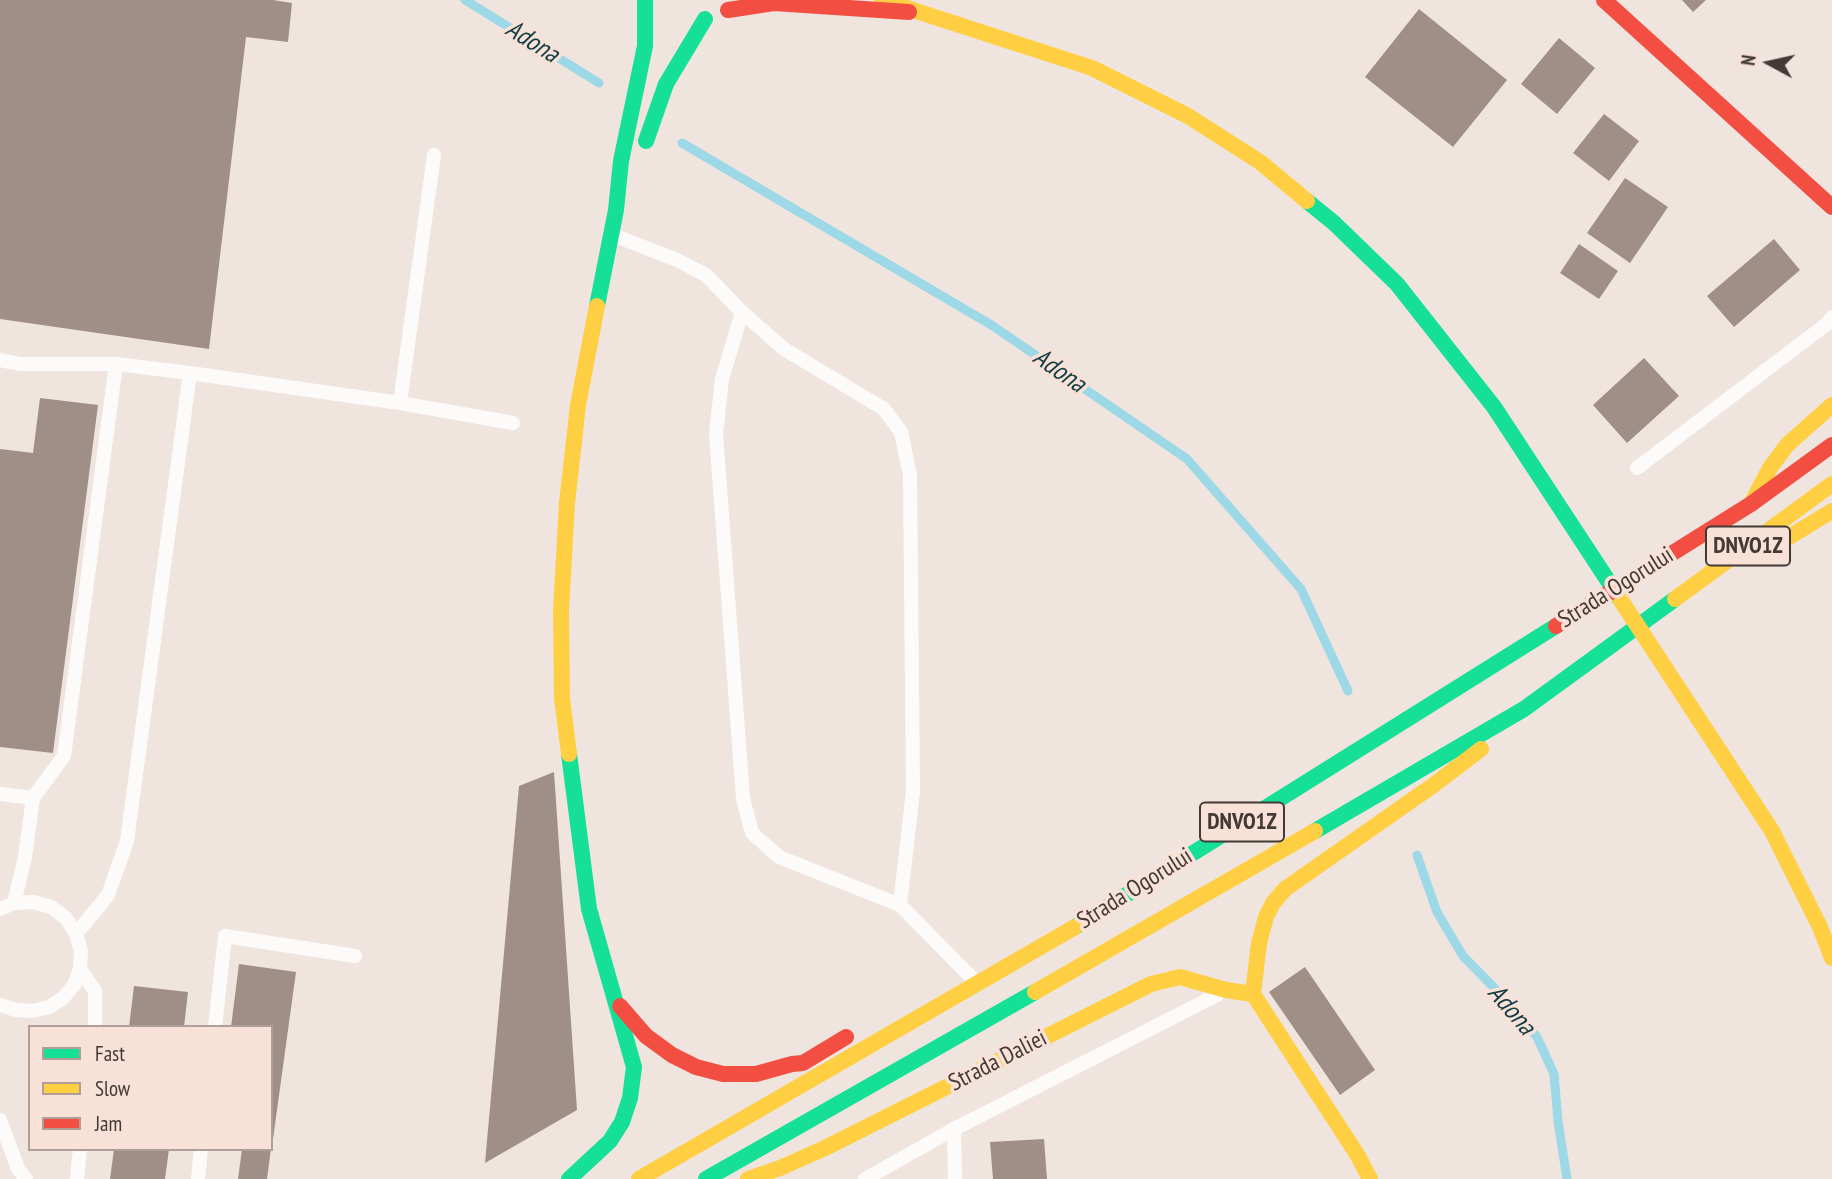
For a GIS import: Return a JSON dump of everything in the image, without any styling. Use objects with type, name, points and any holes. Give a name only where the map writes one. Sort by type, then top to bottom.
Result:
[{"type":"main road","points":[[647,0],[663,12]]},
{"type":"main road","points":[[569,1179],[610,1141],[622,1122],[630,1098],[634,1068],[589,909],[562,698],[561,610],[567,503],[578,405],[616,211],[621,161],[645,46],[647,0]]},
{"type":"main road","points":[[882,0],[1093,68],[1188,116],[1260,162],[1334,223],[1397,284],[1494,407],[1772,831],[1820,927],[1832,958]]},
{"type":"main road","points":[[1604,0],[1832,207]]},
{"type":"main road","points":[[616,211],[639,164],[666,84],[698,19],[733,5],[774,3],[915,12]]},
{"type":"main road","points":[[1751,504],[1769,468],[1787,445],[1832,405]]},
{"type":"main road","name":"Strada Ogorului","points":[[639,1179],[1076,926],[1751,504],[1832,445]]},
{"type":"main road","name":"Strada Ogorului","points":[[706,1179],[1175,913],[1524,709],[1832,484]]},
{"type":"main road","points":[[1664,608],[1774,547],[1832,511]]},
{"type":"main road","points":[[1370,1179],[1358,1156],[1253,994],[1259,943],[1266,918],[1273,903],[1285,889],[1435,784],[1495,737],[1524,709]]},
{"type":"main road","points":[[897,1012],[1076,926]]},
{"type":"main road","name":"Strada Daliei","points":[[748,1179],[825,1148],[1151,984],[1180,977],[1226,990],[1253,994]]},
{"type":"main road","points":[[616,1002],[646,1036],[672,1055],[696,1067],[723,1074],[755,1074],[792,1063],[803,1063],[862,1028]]},
{"type":"lane","points":[[400,403],[434,155]]},
{"type":"lane","points":[[611,235],[677,260],[706,275],[783,349],[884,409],[901,432],[909,475],[913,791],[900,905]]},
{"type":"lane","points":[[742,312],[722,379],[716,434],[743,798],[752,833],[779,857],[900,905],[971,977]]},
{"type":"lane","points":[[1637,468],[1828,323],[1832,317]]},
{"type":"lane","points":[[0,360],[20,365],[116,364],[190,373],[400,403],[513,423]]},
{"type":"lane","points":[[14,903],[25,858],[33,799],[64,756],[116,364]]},
{"type":"lane","points":[[76,934],[108,895],[127,841],[190,373]]},
{"type":"lane","points":[[0,794],[33,799]]},
{"type":"lane","points":[[0,909],[14,903],[33,902],[51,907],[66,918],[76,934],[81,951],[80,969],[74,985],[63,998],[49,1007],[33,1011],[0,1005]]},
{"type":"lane","points":[[215,1025],[225,936],[355,956]]},
{"type":"lane","points":[[80,969],[95,991],[95,1025]]},
{"type":"lane","points":[[865,1179],[954,1129],[1226,990]]},
{"type":"lane","points":[[0,1120],[17,1176]]},
{"type":"lane","points":[[954,1129],[956,1179]]},
{"type":"lane","points":[[77,1179],[80,1151]]},
{"type":"lane","points":[[198,1179],[201,1151]]},
{"type":"building","points":[[0,0],[273,0],[292,3],[288,42],[246,37],[209,349],[0,319]]},
{"type":"building","points":[[1682,0],[1706,0],[1693,12]]},
{"type":"building","points":[[1419,9],[1507,80],[1453,147],[1365,77]]},
{"type":"building","points":[[1559,38],[1595,68],[1557,114],[1521,84]]},
{"type":"building","points":[[1604,114],[1639,141],[1609,181],[1573,153]]},
{"type":"building","points":[[1625,178],[1668,207],[1630,263],[1587,233]]},
{"type":"building","points":[[1774,239],[1800,270],[1734,327],[1707,296]]},
{"type":"building","points":[[1579,244],[1618,271],[1599,299],[1560,273]]},
{"type":"building","points":[[1644,358],[1679,396],[1627,443],[1593,405]]},
{"type":"building","points":[[40,398],[98,405],[53,753],[0,747],[0,449],[33,453]]},
{"type":"building","points":[[554,772],[577,1110],[485,1163],[519,786]]},
{"type":"building","points":[[239,964],[296,972],[273,1139],[273,1025],[231,1025]]},
{"type":"building","points":[[1305,967],[1375,1070],[1340,1095],[1269,992]]},
{"type":"building","points":[[134,986],[188,992],[184,1025],[129,1025]]},
{"type":"building","points":[[1044,1139],[1047,1179],[993,1179],[990,1142]]},
{"type":"building","points":[[114,1151],[169,1151],[165,1179],[110,1179]]},
{"type":"building","points":[[242,1151],[271,1151],[267,1179],[238,1179]]},
{"type":"waterway","name":"Adona","points":[[465,0],[599,83]]},
{"type":"waterway","name":"Adona","points":[[682,143],[993,326],[1187,459],[1301,589],[1348,691]]},
{"type":"waterway","name":"Adona","points":[[1417,855],[1437,912],[1463,956],[1507,1001],[1537,1037],[1554,1074],[1567,1179]]},
{"type":"traffic: fast","points":[[597,306],[616,210],[621,161],[645,46],[645,0]]},
{"type":"traffic: fast","points":[[646,141],[666,84],[705,19]]},
{"type":"traffic: fast","points":[[1307,201],[1334,223],[1397,284],[1494,407],[1620,599]]},
{"type":"traffic: fast","points":[[1315,831],[1524,709],[1675,599]]},
{"type":"traffic: fast","points":[[1075,927],[1556,626]]},
{"type":"traffic: fast","points":[[569,754],[589,909],[634,1067],[630,1098],[622,1122],[610,1141],[569,1179]]},
{"type":"traffic: fast","points":[[706,1179],[1035,992]]},
{"type":"traffic: slow","points":[[882,0],[1092,68],[1188,116],[1260,162],[1307,201]]},
{"type":"traffic: slow","points":[[569,754],[562,698],[561,610],[567,503],[578,405],[597,306]]},
{"type":"traffic: slow","points":[[1751,504],[1770,468],[1787,445],[1832,405]]},
{"type":"traffic: slow","points":[[1675,599],[1832,484]]},
{"type":"traffic: slow","points":[[1761,554],[1832,511]]},
{"type":"traffic: slow","points":[[1620,599],[1772,831],[1820,927],[1832,958]]},
{"type":"traffic: slow","points":[[1370,1179],[1358,1156],[1253,994],[1259,943],[1266,917],[1285,889],[1481,749]]},
{"type":"traffic: slow","points":[[1035,992],[1315,831]]},
{"type":"traffic: slow","points":[[639,1179],[1075,927]]},
{"type":"traffic: slow","points":[[748,1179],[825,1148],[1151,984],[1180,977],[1226,990],[1253,994]]},
{"type":"traffic: jam","points":[[1604,0],[1832,207]]},
{"type":"traffic: jam","points":[[728,10],[774,3],[909,12]]},
{"type":"traffic: jam","points":[[1556,626],[1751,504],[1832,445]]},
{"type":"traffic: jam","points":[[620,1006],[646,1036],[672,1055],[696,1067],[723,1074],[756,1074],[803,1063],[846,1037]]}]
